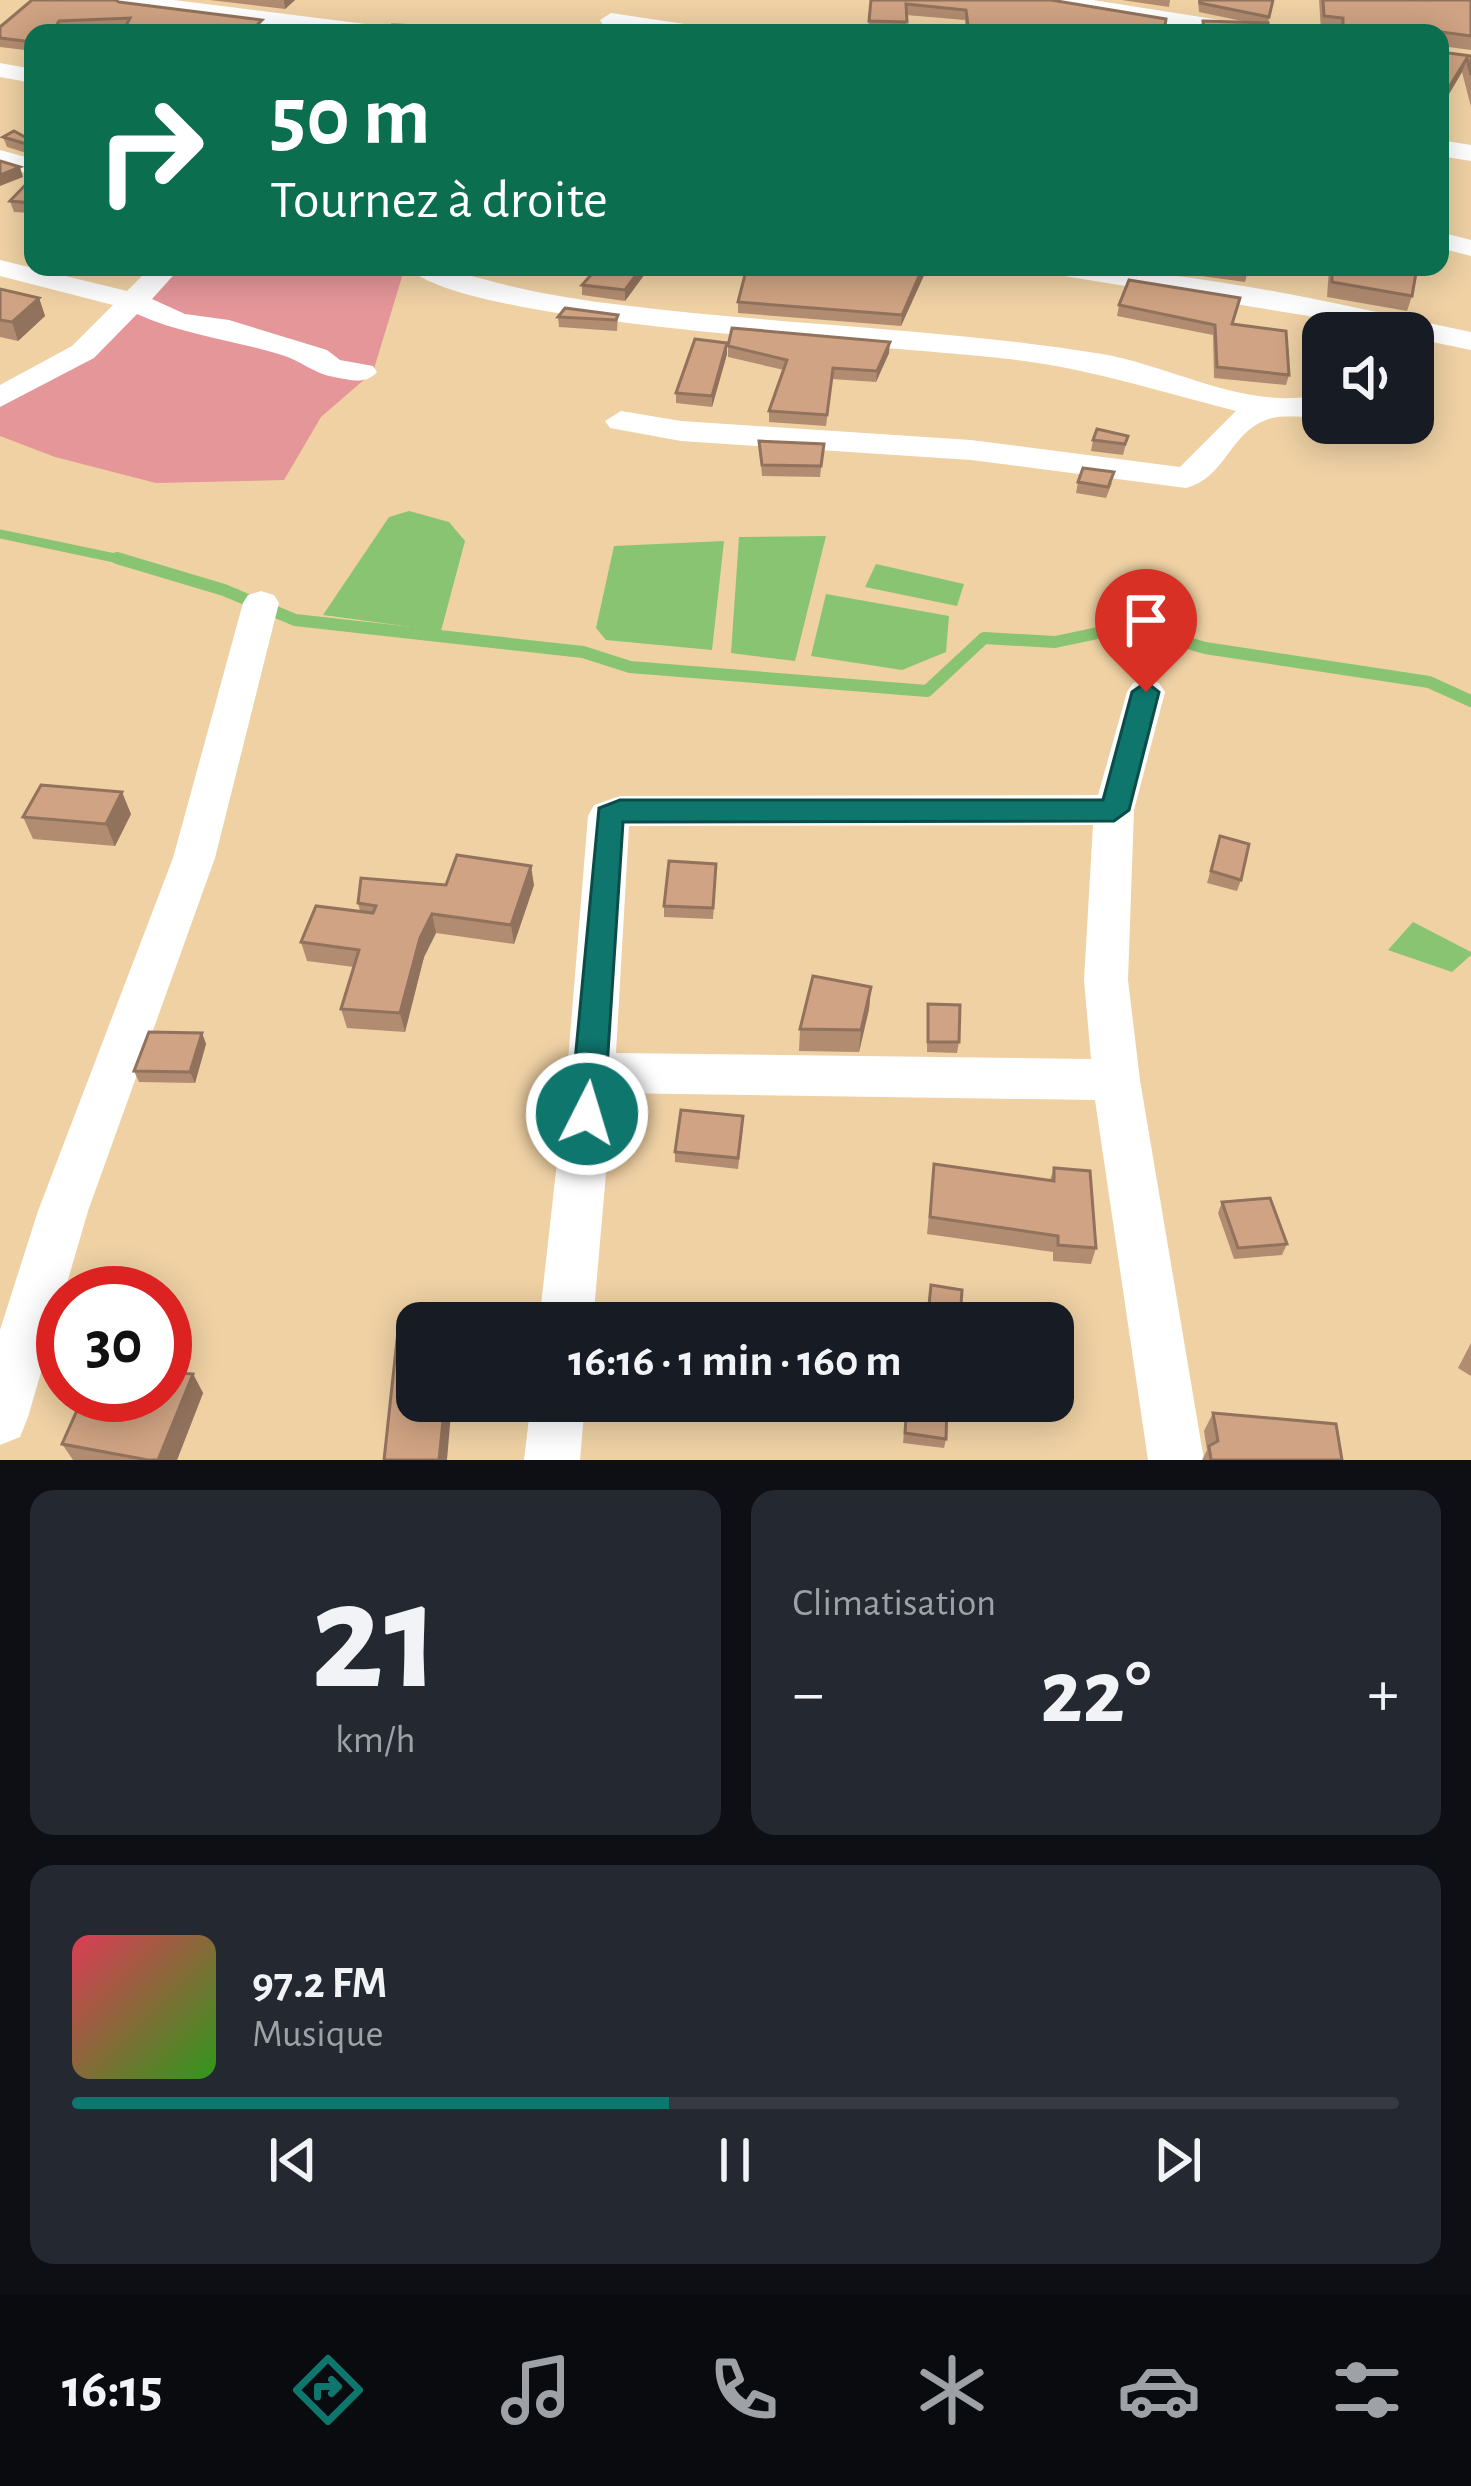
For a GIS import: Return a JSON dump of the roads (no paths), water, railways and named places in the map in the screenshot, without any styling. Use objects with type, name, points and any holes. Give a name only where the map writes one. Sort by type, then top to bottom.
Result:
[{"type":"street","points":[[122,0],[310,24]]},
{"type":"street","points":[[1052,0],[1202,24]]},
{"type":"street","points":[[32,276],[135,302],[179,322],[219,326],[316,356],[331,368],[362,372]]},
{"type":"street","points":[[0,398],[83,352],[159,276]]},
{"type":"street","points":[[452,276],[557,307],[984,346],[1149,373],[1208,393],[1302,409]]},
{"type":"street","points":[[1107,276],[1302,312]]},
{"type":"street","points":[[1434,335],[1471,341]]},
{"type":"street","points":[[621,421],[681,431],[990,452],[1186,478],[1200,471],[1236,423],[1272,407]]},
{"type":"street","points":[[0,1418],[63,1211],[194,858],[261,603]]},
{"type":"street","points":[[1146,692],[1114,810],[1106,980],[1115,1080],[1176,1460]]},
{"type":"street","points":[[568,1302],[591,1073],[606,821],[615,812],[1114,810]]},
{"type":"street","points":[[591,1073],[1115,1080]]},
{"type":"street","points":[[552,1460],[556,1422]]},
{"type":"waterway","points":[[0,534],[122,560]]},
{"type":"waterway","points":[[117,558],[122,560]]},
{"type":"waterway","points":[[122,560],[129,561]]},
{"type":"waterway","points":[[122,560],[224,590],[295,620],[583,652],[630,667],[927,691],[984,638],[1055,642],[1131,626],[1205,648],[1429,682],[1471,701]]}]
